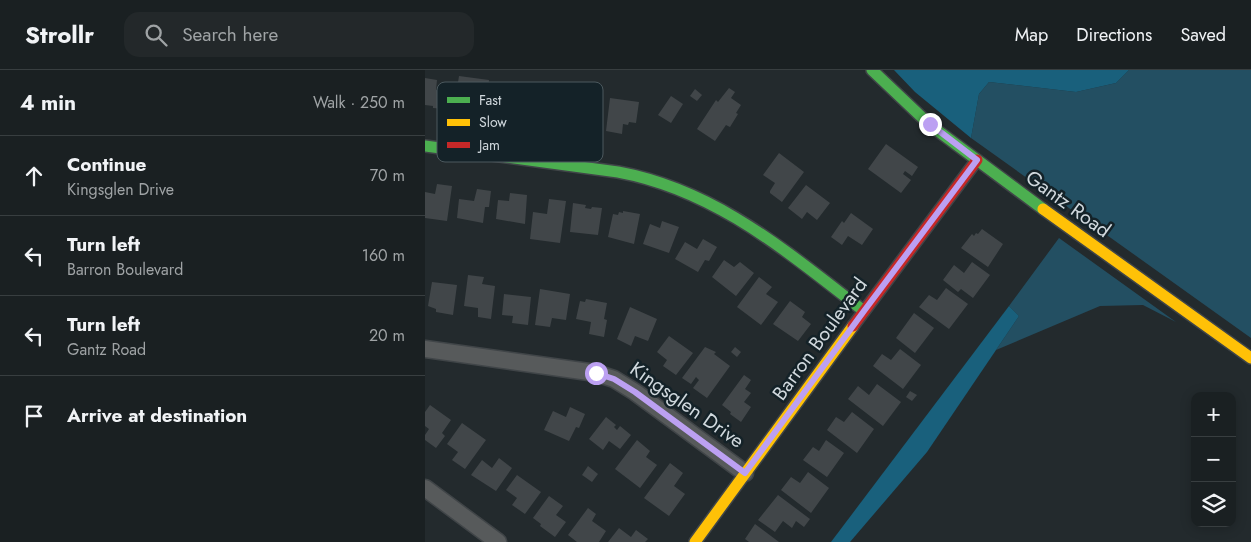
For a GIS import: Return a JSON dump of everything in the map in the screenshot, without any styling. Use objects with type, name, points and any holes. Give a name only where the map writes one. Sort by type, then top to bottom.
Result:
[{"type":"street","name":"Gantz Road","points":[[872,70],[930,124],[977,160],[1042,209],[1251,358]]},
{"type":"street","name":"Barron Boulevard","points":[[695,542],[977,160]]},
{"type":"street","points":[[548,162],[637,175],[674,186],[712,203],[752,227],[864,311]]},
{"type":"street","name":"Kingsglen Drive","points":[[425,349],[596,373],[614,379],[635,392],[745,473]]},
{"type":"street","points":[[425,488],[498,542]]},
{"type":"shaded area","points":[[894,70],[1129,70],[1116,83],[1076,92],[989,82],[979,94],[971,138],[915,92]]},
{"type":"shaded area","points":[[1129,70],[1251,70],[1251,338],[971,138],[979,94],[989,82],[1076,92],[1116,83]]},
{"type":"shaded area","points":[[1059,238],[1176,322],[1143,305],[1100,306],[996,350],[1019,316],[1009,306]]},
{"type":"shaded area","points":[[1009,306],[1019,316],[927,452],[850,542],[831,542]]},
{"type":"building","points":[[459,76],[489,80],[489,82],[458,82]]},
{"type":"building","points":[[425,78],[437,80],[437,108],[425,105]]},
{"type":"building","points":[[729,88],[735,92],[731,98],[741,105],[730,127],[726,125],[715,141],[697,129],[716,100],[718,102]]},
{"type":"building","points":[[695,89],[702,95],[697,101],[690,96]]},
{"type":"building","points":[[671,96],[683,104],[671,123],[658,115]]},
{"type":"building","points":[[610,98],[639,102],[636,123],[629,122],[628,125],[623,124],[622,134],[606,131]]},
{"type":"building","points":[[886,144],[918,167],[912,176],[905,171],[903,174],[911,180],[901,193],[868,169]]},
{"type":"building","points":[[779,153],[804,172],[782,202],[770,193],[775,183],[763,175]]},
{"type":"building","points":[[437,184],[452,186],[447,221],[425,218],[425,192],[435,194]]},
{"type":"building","points":[[806,185],[830,203],[817,220],[807,212],[802,219],[788,208]]},
{"type":"building","points":[[477,189],[491,191],[489,207],[485,207],[483,223],[457,218],[459,199],[474,201]]},
{"type":"building","points":[[510,193],[527,195],[525,224],[496,219],[498,200],[509,201]]},
{"type":"building","points":[[549,199],[566,201],[560,243],[530,239],[533,212],[547,214]]},
{"type":"building","points":[[573,203],[586,205],[585,208],[602,208],[598,235],[570,232]]},
{"type":"building","points":[[623,211],[640,214],[634,244],[608,237],[613,214],[618,215],[619,212],[623,213]]},
{"type":"building","points":[[851,213],[873,229],[862,245],[848,236],[842,245],[831,237],[842,221],[844,223]]},
{"type":"building","points":[[662,221],[679,227],[669,253],[643,244],[650,224],[660,228]]},
{"type":"building","points":[[982,229],[1003,244],[988,267],[961,248],[972,234],[974,236],[976,233],[978,234]]},
{"type":"building","points":[[703,239],[717,247],[709,261],[705,260],[698,272],[675,259],[685,242],[697,249]]},
{"type":"building","points":[[724,260],[734,267],[740,262],[754,273],[736,296],[712,277]]},
{"type":"building","points":[[972,262],[990,275],[973,298],[961,289],[958,292],[943,280],[954,265],[964,273]]},
{"type":"building","points":[[468,275],[484,277],[482,284],[495,286],[491,319],[478,317],[478,308],[464,306]]},
{"type":"building","points":[[759,277],[772,287],[766,294],[778,302],[761,325],[737,307]]},
{"type":"building","points":[[432,282],[457,285],[453,315],[436,312],[436,309],[428,306]]},
{"type":"building","points":[[946,288],[968,304],[949,329],[919,307],[929,295],[937,300]]},
{"type":"building","points":[[540,289],[570,294],[566,320],[552,318],[550,327],[535,325]]},
{"type":"building","points":[[504,294],[531,297],[528,325],[512,323],[513,316],[502,315]]},
{"type":"building","points":[[586,299],[607,303],[604,319],[607,320],[604,337],[589,334],[591,322],[576,319],[580,301],[585,302]]},
{"type":"building","points":[[790,301],[805,312],[802,317],[811,324],[798,341],[773,324]]},
{"type":"building","points":[[630,307],[657,319],[648,341],[635,336],[631,346],[617,339]]},
{"type":"building","points":[[914,313],[934,328],[915,353],[896,338]]},
{"type":"building","points":[[669,336],[693,353],[676,375],[663,366],[667,360],[657,352]]},
{"type":"building","points":[[705,347],[716,352],[714,354],[730,366],[707,398],[693,388],[699,380],[696,377],[691,384],[682,378]]},
{"type":"building","points":[[735,347],[741,352],[737,357],[731,352]]},
{"type":"building","points":[[900,349],[921,365],[903,389],[873,366],[882,354],[891,360]]},
{"type":"building","points":[[744,375],[751,380],[745,389],[751,393],[744,402],[751,407],[741,422],[722,405]]},
{"type":"building","points":[[877,384],[901,402],[883,426],[848,399],[858,386],[869,395]]},
{"type":"building","points":[[910,391],[917,395],[912,401],[906,397]]},
{"type":"building","points":[[430,405],[451,420],[442,433],[445,436],[436,448],[425,440],[425,435],[429,429],[425,426],[425,412]]},
{"type":"building","points":[[570,407],[585,414],[579,428],[576,427],[569,441],[544,430],[553,411],[566,417]]},
{"type":"building","points":[[852,412],[874,429],[857,453],[827,430],[836,417],[844,422]]},
{"type":"building","points":[[606,417],[616,425],[614,427],[617,430],[620,426],[631,435],[620,449],[609,441],[603,450],[589,439]]},
{"type":"building","points":[[462,423],[486,440],[465,469],[452,460],[458,452],[447,444]]},
{"type":"building","points":[[637,440],[650,451],[646,457],[657,465],[640,488],[615,469]]},
{"type":"building","points":[[826,440],[844,453],[827,477],[803,460],[813,447],[819,451]]},
{"type":"building","points":[[499,458],[512,468],[496,491],[471,475],[482,460],[492,468]]},
{"type":"building","points":[[670,463],[683,473],[674,486],[685,494],[669,516],[644,498]]},
{"type":"building","points":[[588,466],[598,474],[592,482],[582,475]]},
{"type":"building","points":[[808,472],[829,488],[811,513],[781,490],[791,477],[800,483]]},
{"type":"building","points":[[517,475],[541,492],[525,514],[512,505],[517,498],[506,490]]},
{"type":"building","points":[[778,495],[810,519],[804,527],[796,521],[792,528],[783,521],[775,532],[758,520]]},
{"type":"building","points":[[549,496],[563,506],[556,515],[566,522],[555,537],[533,518]]},
{"type":"building","points":[[588,508],[596,514],[592,521],[606,531],[599,542],[577,542],[568,535]]},
{"type":"building","points":[[755,524],[779,542],[749,542],[745,539]]},
{"type":"building","points":[[619,528],[631,537],[636,530],[648,539],[645,542],[608,542]]},
{"type":"traffic: fast","points":[[872,70],[930,125],[1043,209]]},
{"type":"traffic: fast","points":[[425,146],[437,148]]},
{"type":"traffic: fast","points":[[544,162],[618,172],[654,181],[687,193],[719,208],[749,226],[807,267],[864,311]]},
{"type":"traffic: slow","points":[[1043,209],[1251,358]]},
{"type":"traffic: slow","points":[[695,542],[853,326]]},
{"type":"traffic: jam","points":[[853,326],[977,160]]},
{"type":"route","points":[[596,373],[614,379],[635,392],[745,473],[977,160],[930,124]]}]
